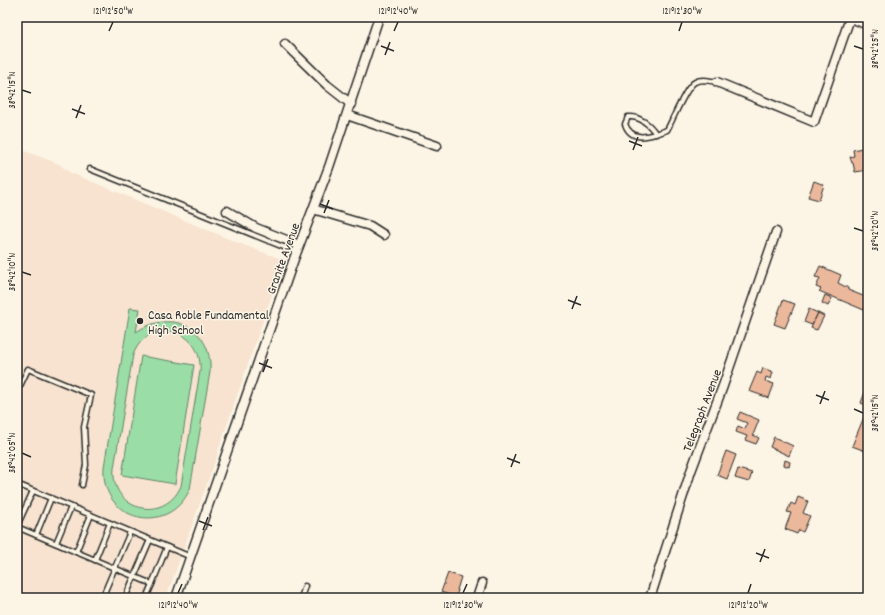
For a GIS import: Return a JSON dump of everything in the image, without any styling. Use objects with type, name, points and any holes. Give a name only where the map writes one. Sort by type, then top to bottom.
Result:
[{"type":"street","name":"Granite Avenue","points":[[176,598],[298,248],[351,104],[379,17]]},
{"type":"street","points":[[716,82],[814,122],[849,17],[868,25]]},
{"type":"street","points":[[285,44],[327,85],[351,104]]},
{"type":"street","points":[[347,115],[437,146]]},
{"type":"street","points":[[313,209],[370,226],[384,235]]},
{"type":"street","points":[[227,211],[256,228],[298,248]]},
{"type":"street","name":"Telegraph Avenue","points":[[650,598],[691,470],[723,386],[776,232]]},
{"type":"street","points":[[477,598],[482,584]]},
{"type":"lane","points":[[656,134],[650,125],[634,117],[628,117],[625,124],[627,129],[632,133],[644,137],[656,134],[668,130],[688,88],[694,82],[702,80],[716,82]]},
{"type":"lane","points":[[90,169],[298,248]]},
{"type":"lane","points":[[17,385],[20,386],[28,369],[91,396],[84,427],[86,465],[82,485]]},
{"type":"lane","points":[[17,484],[191,557]]},
{"type":"lane","points":[[33,491],[17,526],[152,584]]},
{"type":"lane","points":[[36,535],[51,498]]},
{"type":"lane","points":[[56,543],[71,507]]},
{"type":"lane","points":[[76,552],[91,515]]},
{"type":"lane","points":[[95,560],[110,523]]},
{"type":"lane","points":[[102,598],[130,532]]},
{"type":"lane","points":[[125,598],[150,540]]},
{"type":"lane","points":[[146,598],[167,547]]},
{"type":"lane","points":[[301,598],[305,586]]},
{"type":"shaded area","name":"Casa Roble Fundamental High School","points":[[17,148],[59,164],[69,172],[236,242],[284,260],[217,456],[166,598],[17,598]]},
{"type":"green space","points":[[130,308],[140,309],[136,332],[150,325],[163,322],[188,326],[205,344],[209,357],[210,372],[190,489],[180,504],[167,514],[152,518],[137,517],[124,511],[113,500],[106,485],[104,467]],"holes":[[[160,331],[169,331],[184,336],[195,347],[200,362],[200,371],[181,486],[173,498],[163,505],[151,508],[140,507],[129,503],[120,494],[115,483],[114,468],[133,355],[140,342],[147,336]]]},
{"type":"green space","points":[[141,356],[194,365],[175,484],[122,475]]},
{"type":"building","points":[[862,148],[863,150],[868,149],[868,158],[865,158],[868,170],[855,172],[850,157],[854,156],[853,150]]},
{"type":"building","points":[[814,181],[824,185],[819,200],[808,197]]},
{"type":"building","points":[[820,266],[841,275],[838,283],[848,288],[848,290],[868,298],[864,310],[819,291],[821,289],[816,287],[820,278],[815,277]]},
{"type":"building","points":[[825,295],[832,298],[828,306],[822,303]]},
{"type":"building","points":[[783,300],[795,304],[785,328],[774,324]]},
{"type":"building","points":[[809,309],[818,313],[812,325],[804,322]]},
{"type":"building","points":[[818,313],[824,316],[817,330],[811,328]]},
{"type":"building","points":[[763,368],[773,372],[771,379],[766,377],[765,381],[774,384],[769,398],[749,391],[757,372],[761,374]]},
{"type":"building","points":[[865,392],[868,394],[868,406],[861,403]]},
{"type":"building","points":[[740,412],[759,420],[753,435],[759,438],[756,444],[745,440],[747,436],[736,432],[738,426],[745,429],[747,423],[737,419]]},
{"type":"building","points":[[864,417],[868,419],[868,452],[852,446]]},
{"type":"building","points":[[774,437],[793,446],[789,456],[770,447]]},
{"type":"building","points":[[726,451],[736,455],[727,479],[717,475]]},
{"type":"building","points":[[785,460],[790,462],[789,467],[784,465]]},
{"type":"building","points":[[738,469],[752,473],[749,482],[735,478]]},
{"type":"building","points":[[798,497],[808,501],[803,513],[810,516],[803,532],[799,530],[797,534],[785,529],[791,513],[787,512],[791,503],[795,505]]},
{"type":"building","points":[[448,573],[461,577],[456,597],[441,592]]},
{"type":"place","name":"Casa Roble Fundamental High School","points":[[140,321]]}]
